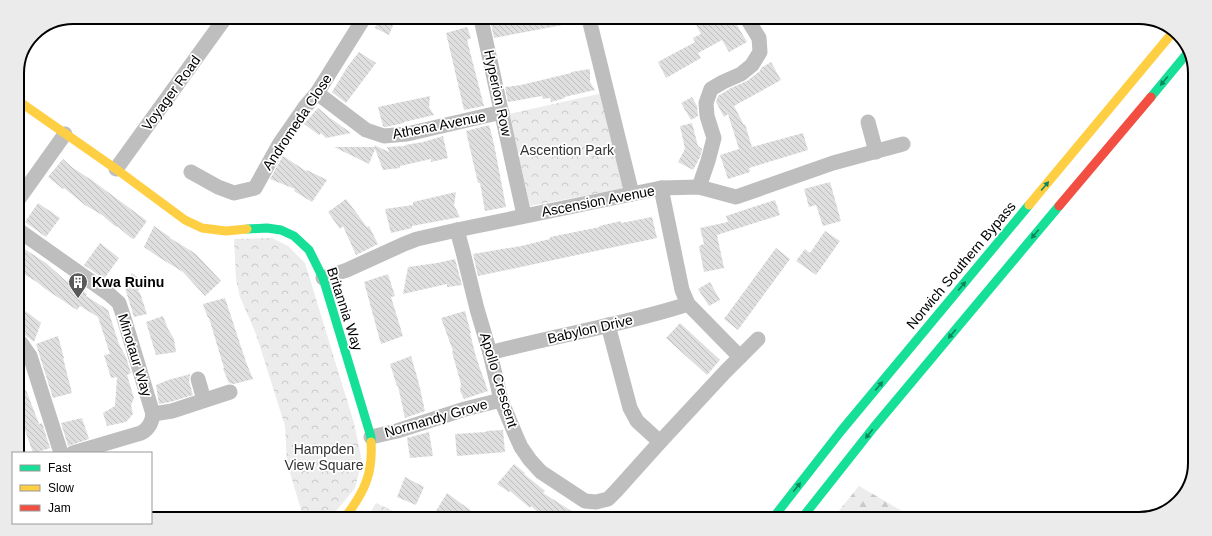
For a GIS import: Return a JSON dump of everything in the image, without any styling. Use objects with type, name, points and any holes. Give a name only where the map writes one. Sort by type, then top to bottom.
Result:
[{"type":"main road","name":"Norwich Southern Bypass","points":[[778,512],[841,431],[1170,35]]},
{"type":"main road","points":[[807,512],[874,427],[1185,56]]},
{"type":"main road","name":"Britannia Way","points":[[24,105],[116,169],[185,220],[202,228],[226,232],[267,228],[281,230],[294,236],[309,250],[323,278],[371,437],[371,471],[361,495],[349,512]]},
{"type":"street","name":"Voyager Road","points":[[116,169],[221,24]]},
{"type":"street","name":"Andromeda Close","points":[[191,172],[218,187],[234,193],[255,188],[280,143],[305,107],[317,94],[361,24]]},
{"type":"street","name":"Hyperion Row","points":[[482,24],[524,215]]},
{"type":"street","points":[[590,24],[632,194]]},
{"type":"street","points":[[699,187],[714,138],[707,116],[706,103],[711,89],[741,74],[752,65],[760,52],[758,38],[750,24]]},
{"type":"street","name":"Athena Avenue","points":[[317,94],[366,130],[384,136],[407,134],[502,112]]},
{"type":"street","points":[[868,122],[876,152]]},
{"type":"street","points":[[24,192],[65,134]]},
{"type":"street","name":"Ascension Avenue","points":[[323,278],[347,270],[417,239],[524,215],[661,188],[699,187],[736,197],[833,163],[903,144]]},
{"type":"street","points":[[661,188],[682,290],[688,304],[740,357]]},
{"type":"street","name":"Apollo Crescent","points":[[457,230],[501,400],[518,442],[530,460],[541,472],[585,501],[596,502],[608,499],[758,339]]},
{"type":"street","name":"Minotaur Way","points":[[24,234],[119,303],[153,414],[152,421],[146,430],[76,452]]},
{"type":"street","name":"Babylon Drive","points":[[490,353],[608,326],[671,310],[688,304]]},
{"type":"street","points":[[608,326],[630,408],[637,421],[660,442]]},
{"type":"street","points":[[24,347],[30,356],[61,452]]},
{"type":"street","points":[[198,379],[204,400]]},
{"type":"street","name":"Minotaur Way","points":[[153,414],[172,411],[230,392]]},
{"type":"street","name":"Normandy Grove","points":[[371,437],[397,431],[465,409],[501,400]]},
{"type":"green space","name":"Ascention Park","points":[[603,93],[625,188],[530,206],[509,114]]},
{"type":"green space","name":"Hampden View Square","points":[[272,238],[288,246],[305,263],[354,423],[362,461],[355,488],[334,512],[302,512],[287,463],[285,426],[256,334],[240,297],[236,279],[234,239]]},
{"type":"green space","points":[[859,486],[904,512],[838,512]]},
{"type":"green space","points":[[376,503],[395,512],[370,512]]},
{"type":"building","points":[[377,24],[394,24],[389,35],[375,28]]},
{"type":"building","points":[[491,24],[568,24],[494,38]]},
{"type":"building","points":[[696,24],[736,24],[747,42],[729,52],[722,40],[698,53],[701,58],[666,78],[658,62],[695,42],[693,38],[701,34]]},
{"type":"building","points":[[467,27],[471,38],[467,40],[484,106],[464,110],[446,33]]},
{"type":"building","points":[[359,52],[376,63],[346,103],[332,92],[348,66]]},
{"type":"building","points":[[771,62],[781,80],[734,106],[744,125],[745,124],[752,147],[803,133],[808,150],[749,168],[750,172],[728,179],[720,155],[739,149],[728,114],[724,117],[716,102],[718,96],[747,81],[760,71],[761,68]]},
{"type":"building","points":[[590,69],[590,82],[595,90],[564,97],[565,98],[551,102],[550,98],[543,99],[542,96],[508,102],[505,87],[521,85],[571,72]]},
{"type":"building","points":[[430,96],[429,107],[434,115],[404,123],[385,127],[383,126],[378,107]]},
{"type":"building","points":[[692,97],[697,106],[698,116],[691,120],[681,103]]},
{"type":"building","points":[[318,108],[351,133],[326,138],[321,133],[319,135],[304,124]]},
{"type":"building","points":[[692,123],[698,146],[702,149],[700,157],[693,170],[678,162],[685,149],[680,126]]},
{"type":"building","points":[[489,125],[506,207],[485,211],[480,183],[478,183],[466,131]]},
{"type":"building","points":[[443,136],[448,158],[431,162],[431,159],[400,166],[400,168],[383,170],[375,149],[369,164],[334,147],[375,147],[374,145],[389,152],[387,147],[405,146]]},
{"type":"building","points":[[283,156],[306,171],[307,170],[327,180],[312,202],[294,191],[295,189],[270,179]]},
{"type":"building","points":[[63,159],[73,168],[147,221],[134,239],[48,177]]},
{"type":"building","points":[[830,182],[841,221],[823,226],[816,205],[809,207],[804,189]]},
{"type":"building","points":[[456,192],[454,205],[460,217],[412,226],[412,228],[391,233],[385,209],[413,205],[413,202]]},
{"type":"building","points":[[346,199],[367,227],[369,226],[378,244],[356,255],[343,226],[340,229],[328,212]]},
{"type":"building","points":[[775,200],[780,215],[717,235],[724,268],[704,272],[699,246],[704,244],[700,228],[728,222],[726,216]]},
{"type":"building","points":[[38,203],[60,218],[46,237],[25,222]]},
{"type":"building","points":[[652,217],[657,238],[478,276],[473,254],[521,246],[550,239],[550,237],[600,227],[599,226],[621,221],[621,223]]},
{"type":"building","points":[[154,226],[196,254],[221,281],[205,296],[183,272],[144,247]]},
{"type":"building","points":[[825,231],[840,241],[816,275],[796,261],[805,249],[810,253]]},
{"type":"building","points":[[100,243],[119,258],[104,279],[84,265]]},
{"type":"building","points":[[776,248],[790,259],[738,330],[724,319]]},
{"type":"building","points":[[24,249],[46,263],[67,282],[68,281],[87,294],[86,296],[108,310],[119,344],[126,357],[131,373],[127,375],[134,398],[131,405],[133,414],[126,422],[107,426],[103,413],[115,406],[117,377],[111,378],[104,355],[110,354],[98,317],[80,306],[77,310],[24,274]]},
{"type":"building","points":[[455,259],[462,285],[447,287],[447,284],[403,294],[408,267]]},
{"type":"building","points":[[132,273],[144,282],[138,291],[147,314],[134,317],[125,288]]},
{"type":"building","points":[[388,274],[395,296],[391,297],[403,336],[381,344],[364,282]]},
{"type":"building","points":[[710,282],[720,300],[709,306],[698,289]]},
{"type":"building","points":[[225,298],[253,379],[234,384],[229,383],[223,369],[224,368],[209,318],[203,304]]},
{"type":"building","points":[[24,310],[41,323],[34,342],[24,334]]},
{"type":"building","points":[[465,311],[476,357],[488,391],[464,399],[460,391],[461,384],[452,352],[453,351],[441,318]]},
{"type":"building","points":[[163,316],[174,339],[176,352],[156,355],[146,322]]},
{"type":"building","points":[[680,323],[720,360],[707,375],[666,338]]},
{"type":"building","points":[[58,336],[72,393],[53,398],[36,344]]},
{"type":"building","points":[[411,356],[425,411],[405,418],[398,386],[390,364]]},
{"type":"building","points":[[190,374],[189,381],[193,395],[159,404],[156,385]]},
{"type":"building","points":[[26,390],[39,424],[42,423],[50,448],[38,452],[33,452],[24,427],[24,391]]},
{"type":"building","points":[[82,418],[89,439],[68,446],[61,423]]},
{"type":"building","points":[[503,430],[505,452],[457,456],[455,434]]},
{"type":"building","points":[[429,432],[433,456],[410,458],[407,438]]},
{"type":"building","points":[[514,464],[545,491],[543,493],[573,512],[538,512],[531,506],[530,508],[510,491],[509,492],[497,484]]},
{"type":"building","points":[[405,477],[424,487],[416,505],[397,497]]},
{"type":"building","points":[[447,493],[473,512],[435,512]]},
{"type":"traffic: fast","points":[[1151,97],[1185,56]]},
{"type":"traffic: fast","points":[[778,512],[841,431],[1029,205]]},
{"type":"traffic: fast","points":[[807,512],[874,427],[1059,206]]},
{"type":"traffic: fast","points":[[247,229],[267,228],[281,230],[294,236],[309,250],[323,278],[371,437],[371,442]]},
{"type":"traffic: slow","points":[[1029,205],[1170,35]]},
{"type":"traffic: slow","points":[[24,105],[116,169],[185,220],[202,228],[226,231],[247,229]]},
{"type":"traffic: slow","points":[[349,512],[363,490],[369,472],[371,463],[371,442]]},
{"type":"traffic: jam","points":[[1059,206],[1151,97]]},
{"type":"place","name":"Kwa Ruinu","points":[[78,299]]}]
